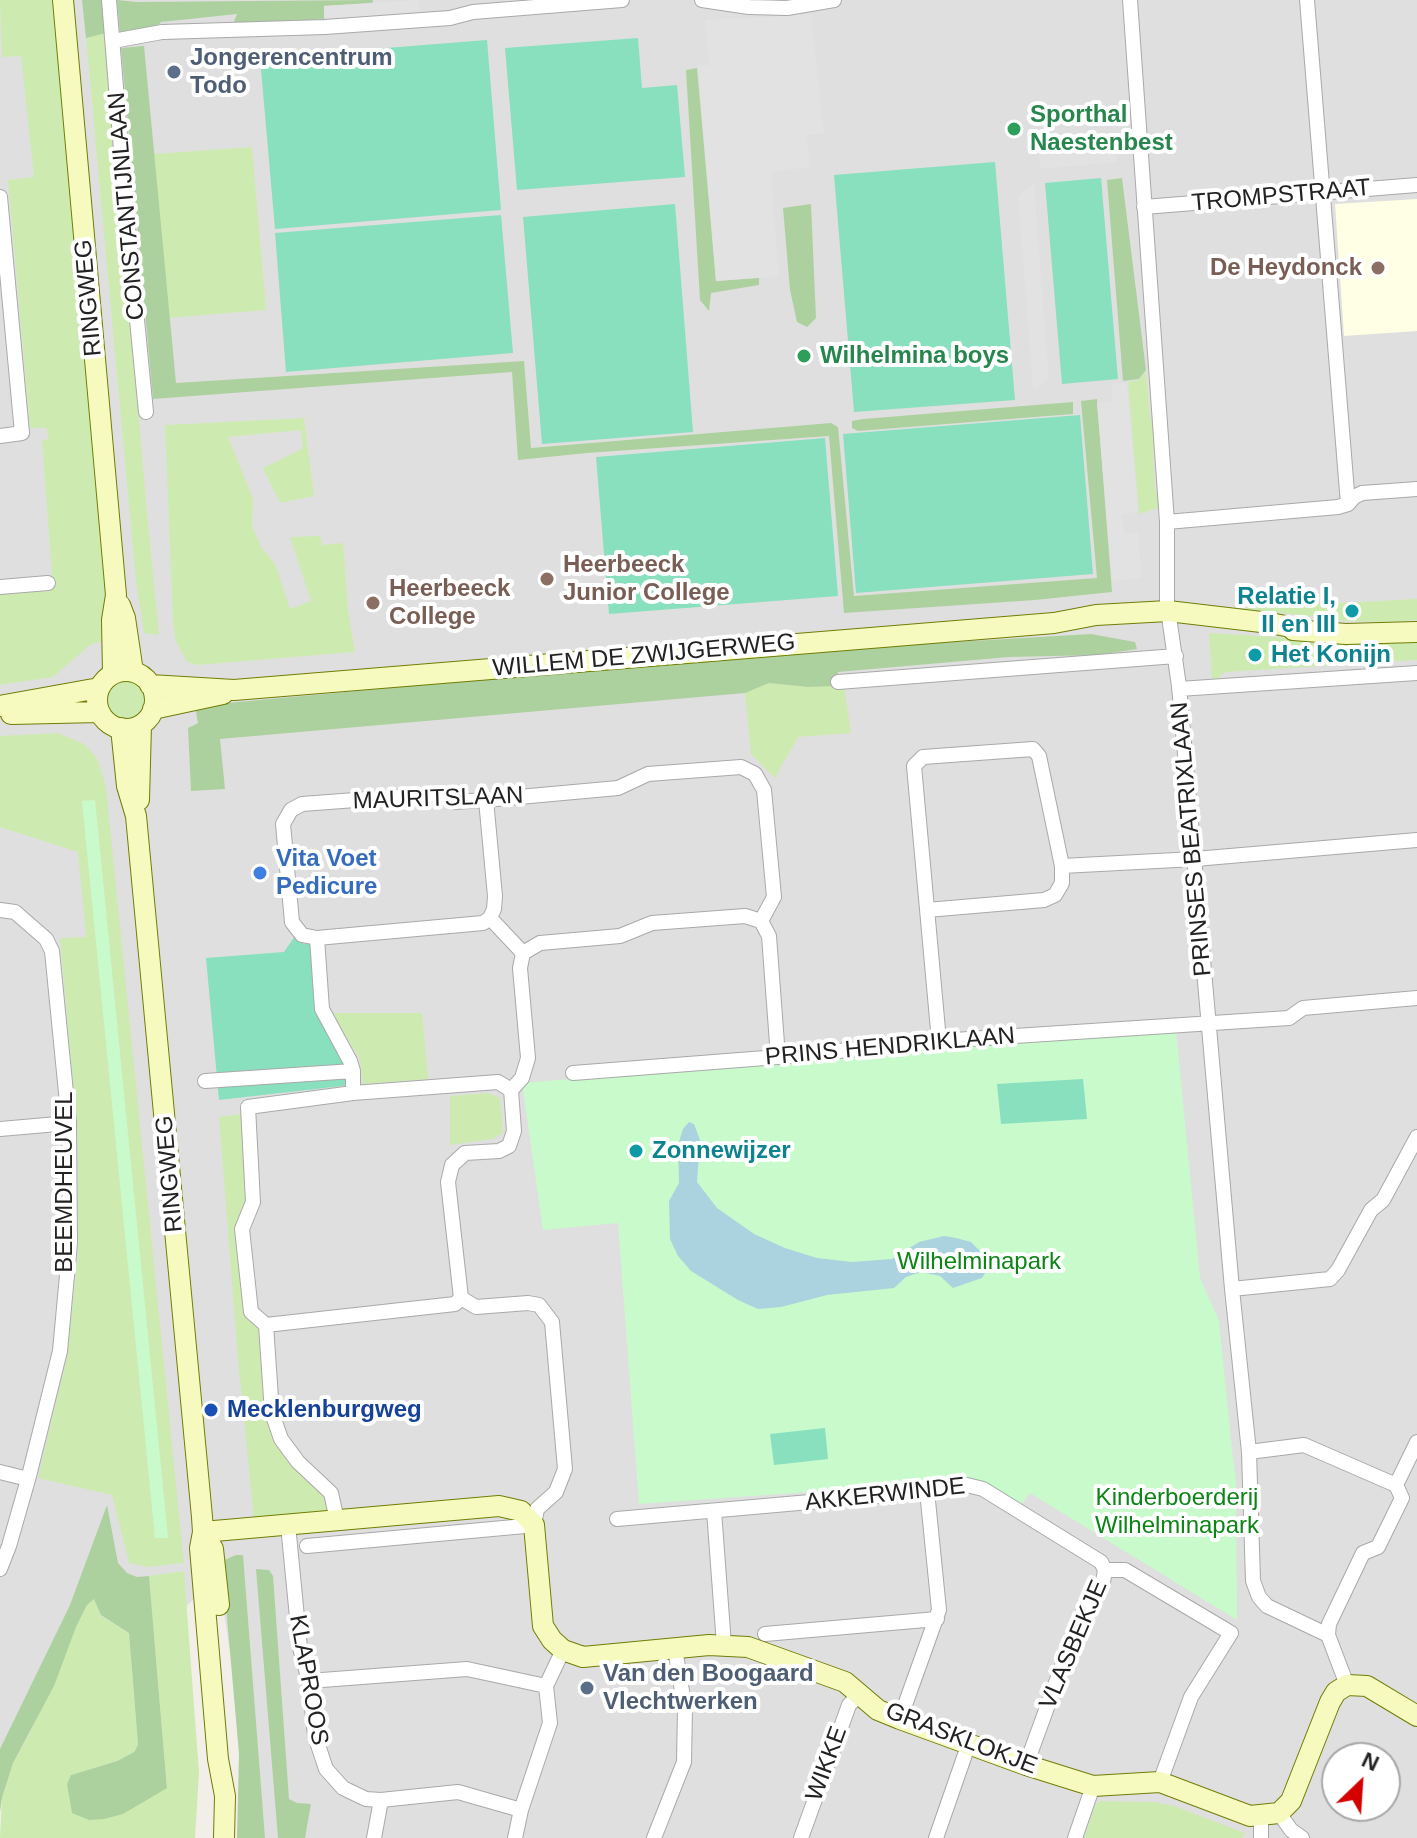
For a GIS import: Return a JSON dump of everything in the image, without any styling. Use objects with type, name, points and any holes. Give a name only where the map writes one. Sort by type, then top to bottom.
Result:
[{"type":"main road","name":"RINGWEG","points":[[63,0],[116,595],[125,618],[115,678]]},
{"type":"main road","name":"WILLEM DE ZWIJGERWEG","points":[[150,685],[234,690],[1054,623],[1096,615],[1270,623],[1346,634],[1417,632]]},
{"type":"main road","points":[[0,706],[115,678],[145,678],[155,699],[138,721],[111,725],[99,712],[97,702],[115,678]]},
{"type":"main road","name":"WILLEM DE ZWIJGERWEG","points":[[138,721],[234,690]]},
{"type":"main road","points":[[0,714],[99,712]]},
{"type":"main road","name":"RINGWEG","points":[[138,721],[141,784],[136,816],[203,1532],[200,1548],[218,1759],[225,1796],[224,1838]]},
{"type":"main road","points":[[203,1532],[499,1506],[521,1511],[529,1525],[543,1626],[563,1650]]},
{"type":"main road","name":"GRASKLOKJE","points":[[563,1650],[583,1657],[724,1645],[748,1647],[845,1682],[878,1710],[1026,1765],[1093,1786],[1160,1782],[1267,1823]]},
{"type":"main road","points":[[1267,1823],[1291,1801],[1336,1692],[1347,1685],[1367,1686],[1417,1716]]},
{"type":"street","name":"CONSTANTIJNLAAN","points":[[109,0],[146,412]]},
{"type":"street","points":[[113,41],[162,32],[325,27],[622,0]]},
{"type":"street","points":[[702,0],[749,7],[787,8],[834,0]]},
{"type":"street","name":"PRINSES BEATRIXLAAN","points":[[1130,0],[1167,522],[1169,617],[1176,656],[1249,1452],[1253,1581],[1259,1597],[1267,1606],[1328,1635]]},
{"type":"street","points":[[1307,0],[1348,504]]},
{"type":"street","name":"TROMPSTRAAT","points":[[1144,207],[1417,185]]},
{"type":"street","points":[[0,197],[22,433],[0,436]]},
{"type":"street","points":[[1167,522],[1338,507],[1348,504],[1362,493],[1417,489]]},
{"type":"street","points":[[0,587],[48,583]]},
{"type":"street","points":[[838,682],[1176,656]]},
{"type":"street","points":[[1179,689],[1417,673]]},
{"type":"street","points":[[927,910],[1044,900],[1055,895],[1062,883],[1062,866],[1039,756],[1033,749],[923,757],[914,766],[927,910],[939,1041]]},
{"type":"street","name":"MAURITSLAAN","points":[[317,938],[302,935],[292,922],[283,824],[291,810],[302,804],[435,794],[454,802],[486,800],[618,788],[648,774],[741,767],[755,774],[764,790],[774,897],[761,921]]},
{"type":"street","points":[[353,1093],[353,1071],[322,1009],[317,938],[483,923],[490,918],[495,896],[486,800]]},
{"type":"street","points":[[1062,866],[1195,859],[1417,840]]},
{"type":"street","name":"BEEMDHEUVEL","points":[[0,910],[15,912],[46,939],[52,951],[69,1123],[70,1243],[60,1351],[28,1479],[0,1569]]},
{"type":"street","points":[[461,1298],[448,1182],[452,1165],[465,1153],[499,1151],[509,1146],[514,1131],[511,1090],[522,1078],[528,1058],[520,968],[523,953],[540,943],[620,936],[652,923],[745,916],[761,921],[769,936],[778,1057]]},
{"type":"street","points":[[490,918],[523,953]]},
{"type":"street","name":"PRINS HENDRIKLAAN","points":[[573,1073],[939,1041],[1289,1018],[1303,1008],[1417,998]]},
{"type":"street","points":[[205,1081],[353,1071]]},
{"type":"street","points":[[352,1541],[331,1493],[298,1462],[281,1439],[272,1413],[266,1325],[251,1312],[242,1229],[253,1202],[248,1107],[353,1093],[498,1082],[511,1090]]},
{"type":"street","points":[[0,1129],[69,1123]]},
{"type":"street","points":[[1232,1289],[1330,1279],[1371,1210],[1383,1200],[1417,1137]]},
{"type":"street","points":[[266,1325],[455,1304],[461,1298]]},
{"type":"street","points":[[307,1546],[529,1525],[537,1509],[556,1492],[565,1469],[552,1322],[539,1305],[476,1307],[461,1298]]},
{"type":"street","points":[[1396,1485],[1417,1442]]},
{"type":"street","points":[[1249,1452],[1304,1445],[1396,1485],[1402,1498],[1378,1547],[1363,1553],[1329,1624],[1328,1635],[1347,1685]]},
{"type":"street","points":[[0,1472],[28,1479]]},
{"type":"street","name":"AKKERWINDE","points":[[617,1519],[967,1485],[983,1489],[1101,1562],[1105,1570],[1125,1570],[1231,1633],[1191,1697],[1160,1782]]},
{"type":"street","points":[[900,1719],[939,1610],[927,1491]]},
{"type":"street","points":[[714,1511],[724,1645]]},
{"type":"street","name":"KLAPROOS","points":[[288,1525],[300,1648],[309,1681],[315,1736],[326,1769],[343,1788],[366,1799],[458,1792],[521,1810]]},
{"type":"street","name":"VLASBEKJE","points":[[1026,1765],[1080,1617],[1103,1582],[1105,1570]]},
{"type":"street","points":[[765,1634],[937,1619]]},
{"type":"street","points":[[654,1838],[684,1762],[685,1709],[675,1649]]},
{"type":"street","points":[[518,1837],[521,1810],[550,1723],[546,1686],[563,1650]]},
{"type":"street","points":[[309,1681],[467,1669],[546,1686]]},
{"type":"street","name":"WIKKE","points":[[801,1838],[849,1705],[860,1694]]},
{"type":"street","points":[[936,1838],[969,1743]]},
{"type":"street","points":[[1075,1838],[1093,1786]]},
{"type":"street","points":[[374,1838],[381,1800]]},
{"type":"street","points":[[1267,1823],[1291,1830],[1302,1838]]},
{"type":"shaded area","points":[[0,0],[1417,0],[1417,1838],[259,1838],[218,1575],[0,1791]]},
{"type":"shaded area","points":[[419,0],[420,20],[325,27],[324,6]]},
{"type":"shaded area","points":[[811,15],[824,133],[806,135],[810,167],[771,172],[779,276],[716,281],[698,65],[709,65],[705,20]]},
{"type":"shaded area","points":[[1116,142],[1117,162],[1040,169],[1038,148]]},
{"type":"shaded area","points":[[1034,183],[1049,379],[1033,390],[1018,196]]},
{"type":"shaded area","name":"De Heydonck","points":[[1417,199],[1417,331],[1344,336],[1335,204]]},
{"type":"shaded area","points":[[1127,383],[1138,512],[1122,514],[1124,534],[1138,533],[1142,578],[1112,581],[1097,403],[1113,401],[1111,384]]},
{"type":"green space","points":[[0,0],[54,0],[107,579],[108,639],[90,645],[53,677],[0,685],[0,593],[53,588],[42,440],[48,439],[47,428],[30,428],[8,180],[34,177],[21,56],[2,57]]},
{"type":"green space","points":[[82,0],[103,0],[106,33],[86,38]]},
{"type":"green space","points":[[117,0],[373,0],[372,3],[324,6],[324,19],[233,24],[237,14],[161,22],[158,26],[120,34]]},
{"type":"green space","points":[[106,33],[159,635],[144,633],[136,582],[86,38]]},
{"type":"green space","points":[[638,38],[642,88],[677,85],[685,177],[517,190],[505,48]]},
{"type":"green space","points":[[487,40],[501,210],[275,229],[260,58]]},
{"type":"green space","points":[[144,46],[176,383],[524,361],[531,448],[831,423],[838,427],[854,596],[1097,578],[1081,401],[1097,399],[1112,592],[844,613],[829,436],[518,460],[512,372],[153,399],[121,48]]},
{"type":"green space","points":[[697,68],[716,281],[759,278],[759,285],[711,293],[709,311],[700,300],[686,70]]},
{"type":"green space","points":[[252,147],[266,310],[169,318],[153,154]]},
{"type":"green space","points":[[995,162],[1015,400],[854,412],[834,175]]},
{"type":"green space","points":[[1101,178],[1118,379],[1062,384],[1045,183]]},
{"type":"green space","points":[[1122,178],[1146,370],[1139,379],[1123,381],[1107,180]]},
{"type":"green space","points":[[675,204],[693,432],[542,444],[523,217]]},
{"type":"green space","points":[[811,204],[816,318],[807,327],[797,322],[790,290],[783,208]]},
{"type":"green space","points":[[501,215],[513,353],[286,372],[275,233]]},
{"type":"green space","points":[[1146,372],[1150,418],[1155,422],[1155,489],[1161,494],[1161,507],[1139,514],[1128,382],[1139,380]]},
{"type":"green space","points":[[1073,402],[1073,414],[858,431],[852,428],[852,421],[863,419]]},
{"type":"green space","points":[[1080,415],[1093,574],[856,593],[843,434]]},
{"type":"green space","points":[[304,418],[314,496],[280,503],[263,468],[303,448],[301,430],[228,437],[253,499],[252,525],[261,547],[275,564],[290,609],[311,601],[290,537],[320,536],[322,545],[343,543],[348,611],[355,652],[198,665],[187,662],[176,642],[173,622],[165,425]]},
{"type":"green space","points":[[825,438],[838,596],[609,614],[596,457]]},
{"type":"green space","points":[[1417,599],[1417,620],[1386,622],[1348,621],[1240,608]]},
{"type":"green space","points":[[1209,633],[1342,641],[1417,639],[1417,660],[1225,672],[1212,683]]},
{"type":"green space","points":[[1091,634],[1135,642],[1137,649],[1098,655],[1009,657],[838,672],[835,686],[769,683],[745,693],[220,739],[225,789],[191,791],[188,728],[198,723],[195,706],[767,653]]},
{"type":"green space","points":[[126,680],[140,686],[146,700],[140,714],[126,720],[112,714],[106,700],[112,686]]},
{"type":"green space","points":[[769,683],[808,687],[844,685],[851,733],[798,737],[775,778],[751,754],[745,693]]},
{"type":"green space","points":[[58,733],[84,744],[97,758],[106,787],[184,1563],[148,1567],[129,1563],[112,1495],[38,1478],[66,1360],[78,1256],[78,1143],[60,938],[86,937],[78,852],[0,827],[0,736]]},
{"type":"green space","points":[[95,800],[168,1538],[155,1538],[82,801]]},
{"type":"green space","points":[[295,936],[304,944],[312,943],[321,1021],[348,1061],[351,1085],[219,1100],[206,958],[284,952]]},
{"type":"green space","points":[[331,1013],[422,1013],[428,1079],[363,1084],[359,1057]]},
{"type":"green space","name":"Wilhelminapark","points":[[1176,1030],[1200,1278],[1219,1321],[1236,1481],[1237,1620],[1030,1493],[1021,1505],[979,1480],[639,1504],[618,1223],[543,1230],[522,1083]]},
{"type":"green space","points":[[1083,1079],[1087,1119],[1001,1124],[997,1084]]},
{"type":"green space","points":[[489,1093],[500,1098],[503,1133],[493,1139],[450,1145],[450,1096]]},
{"type":"green space","points":[[243,1114],[250,1197],[239,1229],[262,1330],[269,1410],[327,1493],[331,1511],[254,1520],[219,1117]]},
{"type":"green space","points":[[825,1428],[828,1459],[774,1465],[770,1434]]},
{"type":"green space","points":[[107,1505],[118,1563],[127,1573],[137,1577],[149,1576],[167,1788],[123,1814],[104,1819],[89,1820],[72,1813],[67,1784],[71,1775],[117,1761],[134,1752],[138,1745],[129,1633],[101,1615],[94,1599],[87,1605],[76,1627],[54,1686],[13,1763],[0,1812],[0,1749],[70,1605]]},
{"type":"green space","points":[[243,1555],[265,1838],[237,1838],[239,1754],[222,1561]]},
{"type":"green space","points":[[256,1569],[269,1570],[273,1576],[289,1799],[311,1804],[305,1838],[278,1838]]},
{"type":"green space","points":[[184,1571],[199,1773],[195,1838],[0,1838],[2,1798],[13,1763],[29,1735],[76,1627],[87,1605],[94,1599],[101,1616],[129,1633],[138,1745],[134,1752],[117,1761],[71,1775],[167,1788],[149,1576]]},
{"type":"green space","points":[[1100,1801],[1154,1802],[1174,1806],[1245,1833],[1242,1838],[1084,1838],[1095,1805]]},
{"type":"water","points":[[689,1122],[694,1124],[700,1140],[697,1182],[717,1208],[754,1234],[817,1258],[852,1262],[892,1259],[919,1242],[944,1236],[971,1242],[983,1254],[987,1270],[982,1278],[953,1288],[940,1276],[921,1272],[906,1277],[894,1288],[827,1295],[781,1307],[758,1309],[738,1300],[691,1271],[678,1256],[670,1239],[669,1201],[679,1183],[678,1145]]},
{"type":"place","name":"Jongerencentrum Todo","points":[[174,72]]},
{"type":"place","name":"Sporthal Naestenbest","points":[[1014,129]]},
{"type":"place","name":"De Heydonck","points":[[1378,268]]},
{"type":"place","name":"Wilhelmina boys","points":[[804,356]]},
{"type":"place","name":"Heerbeeck Junior College","points":[[547,579]]},
{"type":"place","name":"Heerbeeck College","points":[[373,603]]},
{"type":"place","name":"Relatie I, II en III","points":[[1352,611]]},
{"type":"place","name":"Het Konijn","points":[[1255,655]]},
{"type":"place","name":"Vita Voet Pedicure","points":[[260,873]]},
{"type":"place","name":"Zonnewijzer","points":[[636,1151]]},
{"type":"place","name":"Mecklenburgweg","points":[[211,1410]]},
{"type":"place","name":"Van den Boogaard Vlechtwerken","points":[[587,1688]]},
{"type":"park label","name":"Kinderboerderij Wilhelminapark","points":[[1177,1512]]}]
